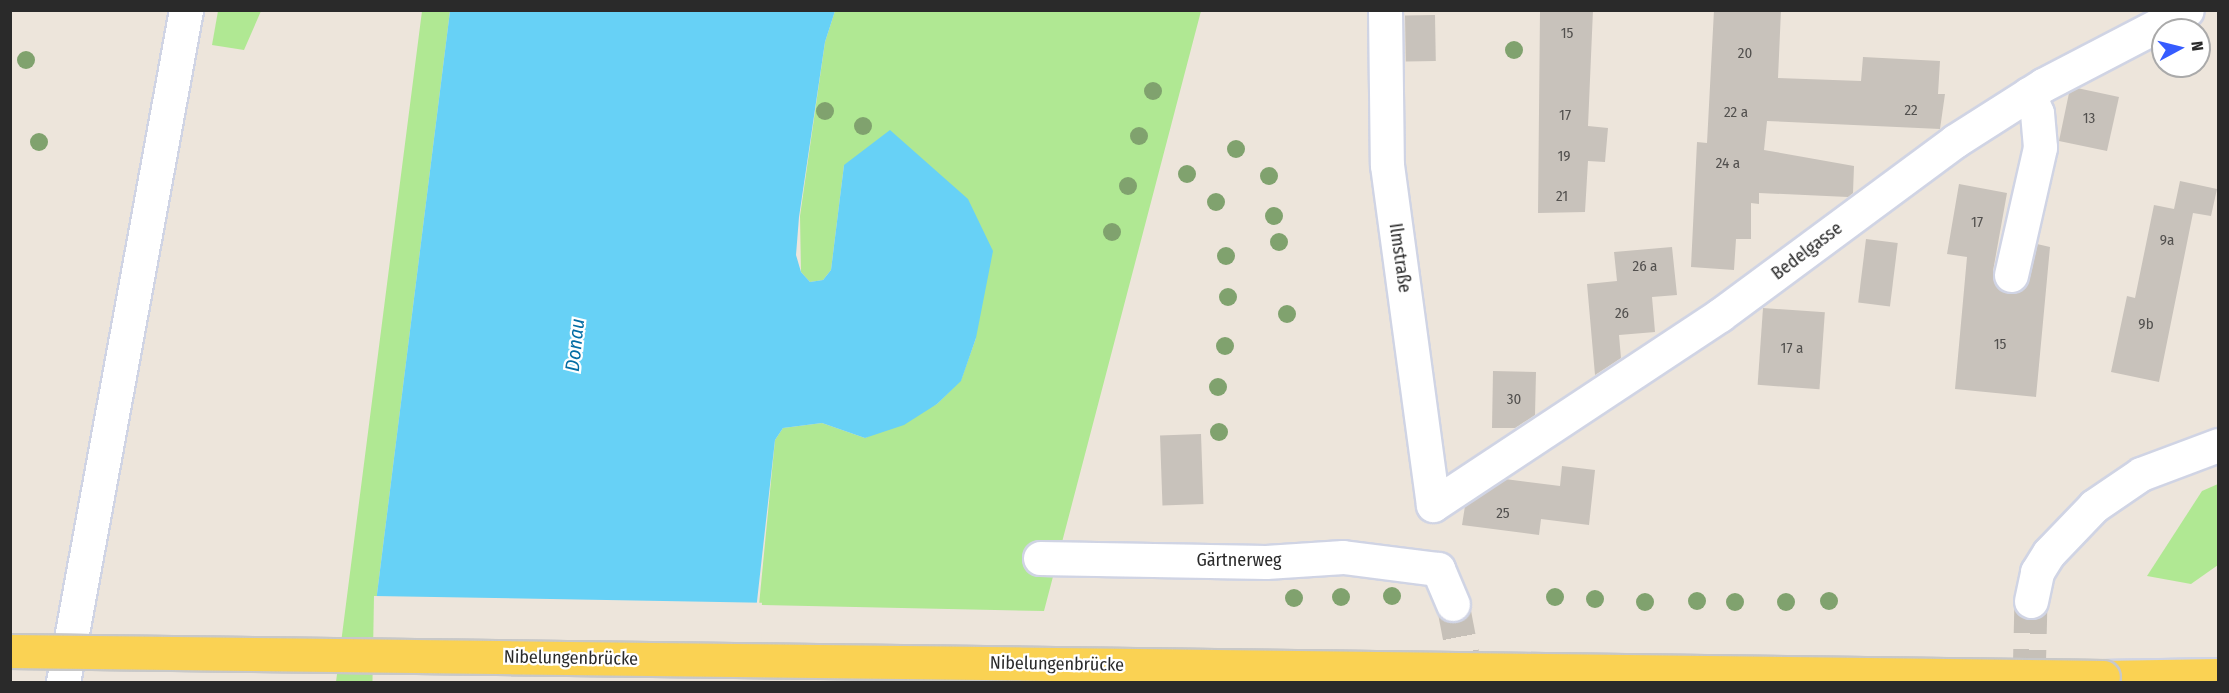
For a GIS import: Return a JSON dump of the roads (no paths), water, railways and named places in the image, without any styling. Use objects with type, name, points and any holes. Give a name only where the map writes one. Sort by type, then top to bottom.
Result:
[{"type":"main road","name":"Nibelungenbrücke","points":[[10,651],[2103,677],[2218,675]]},
{"type":"street","points":[[63,682],[186,10]]},
{"type":"street","name":"Ilmstraße","points":[[1385,10],[1387,165],[1433,505]]},
{"type":"street","name":"Bedelgasse","points":[[1433,505],[1617,387],[1955,141],[2030,94],[2187,10]]},
{"type":"street","points":[[2012,275],[2040,147],[2037,112],[2030,94]]},
{"type":"street","points":[[2031,601],[2037,572],[2049,554],[2094,506],[2141,474],[2218,445]]},
{"type":"street","name":"Gärtnerweg","points":[[1040,558],[1266,562],[1343,557],[1438,569],[1453,604]]},
{"type":"water","name":"Donau","points":[[450,11],[835,11],[825,42],[799,217],[796,255],[801,272],[810,282],[823,280],[831,270],[844,165],[890,130],[968,199],[993,251],[976,338],[961,381],[937,404],[904,425],[865,438],[822,423],[783,428],[775,440],[748,682],[373,682],[377,594]]},
{"type":"tunnel","points":[[2029,682],[2031,601]]},
{"type":"tunnel","points":[[1453,604],[1468,682]]}]
